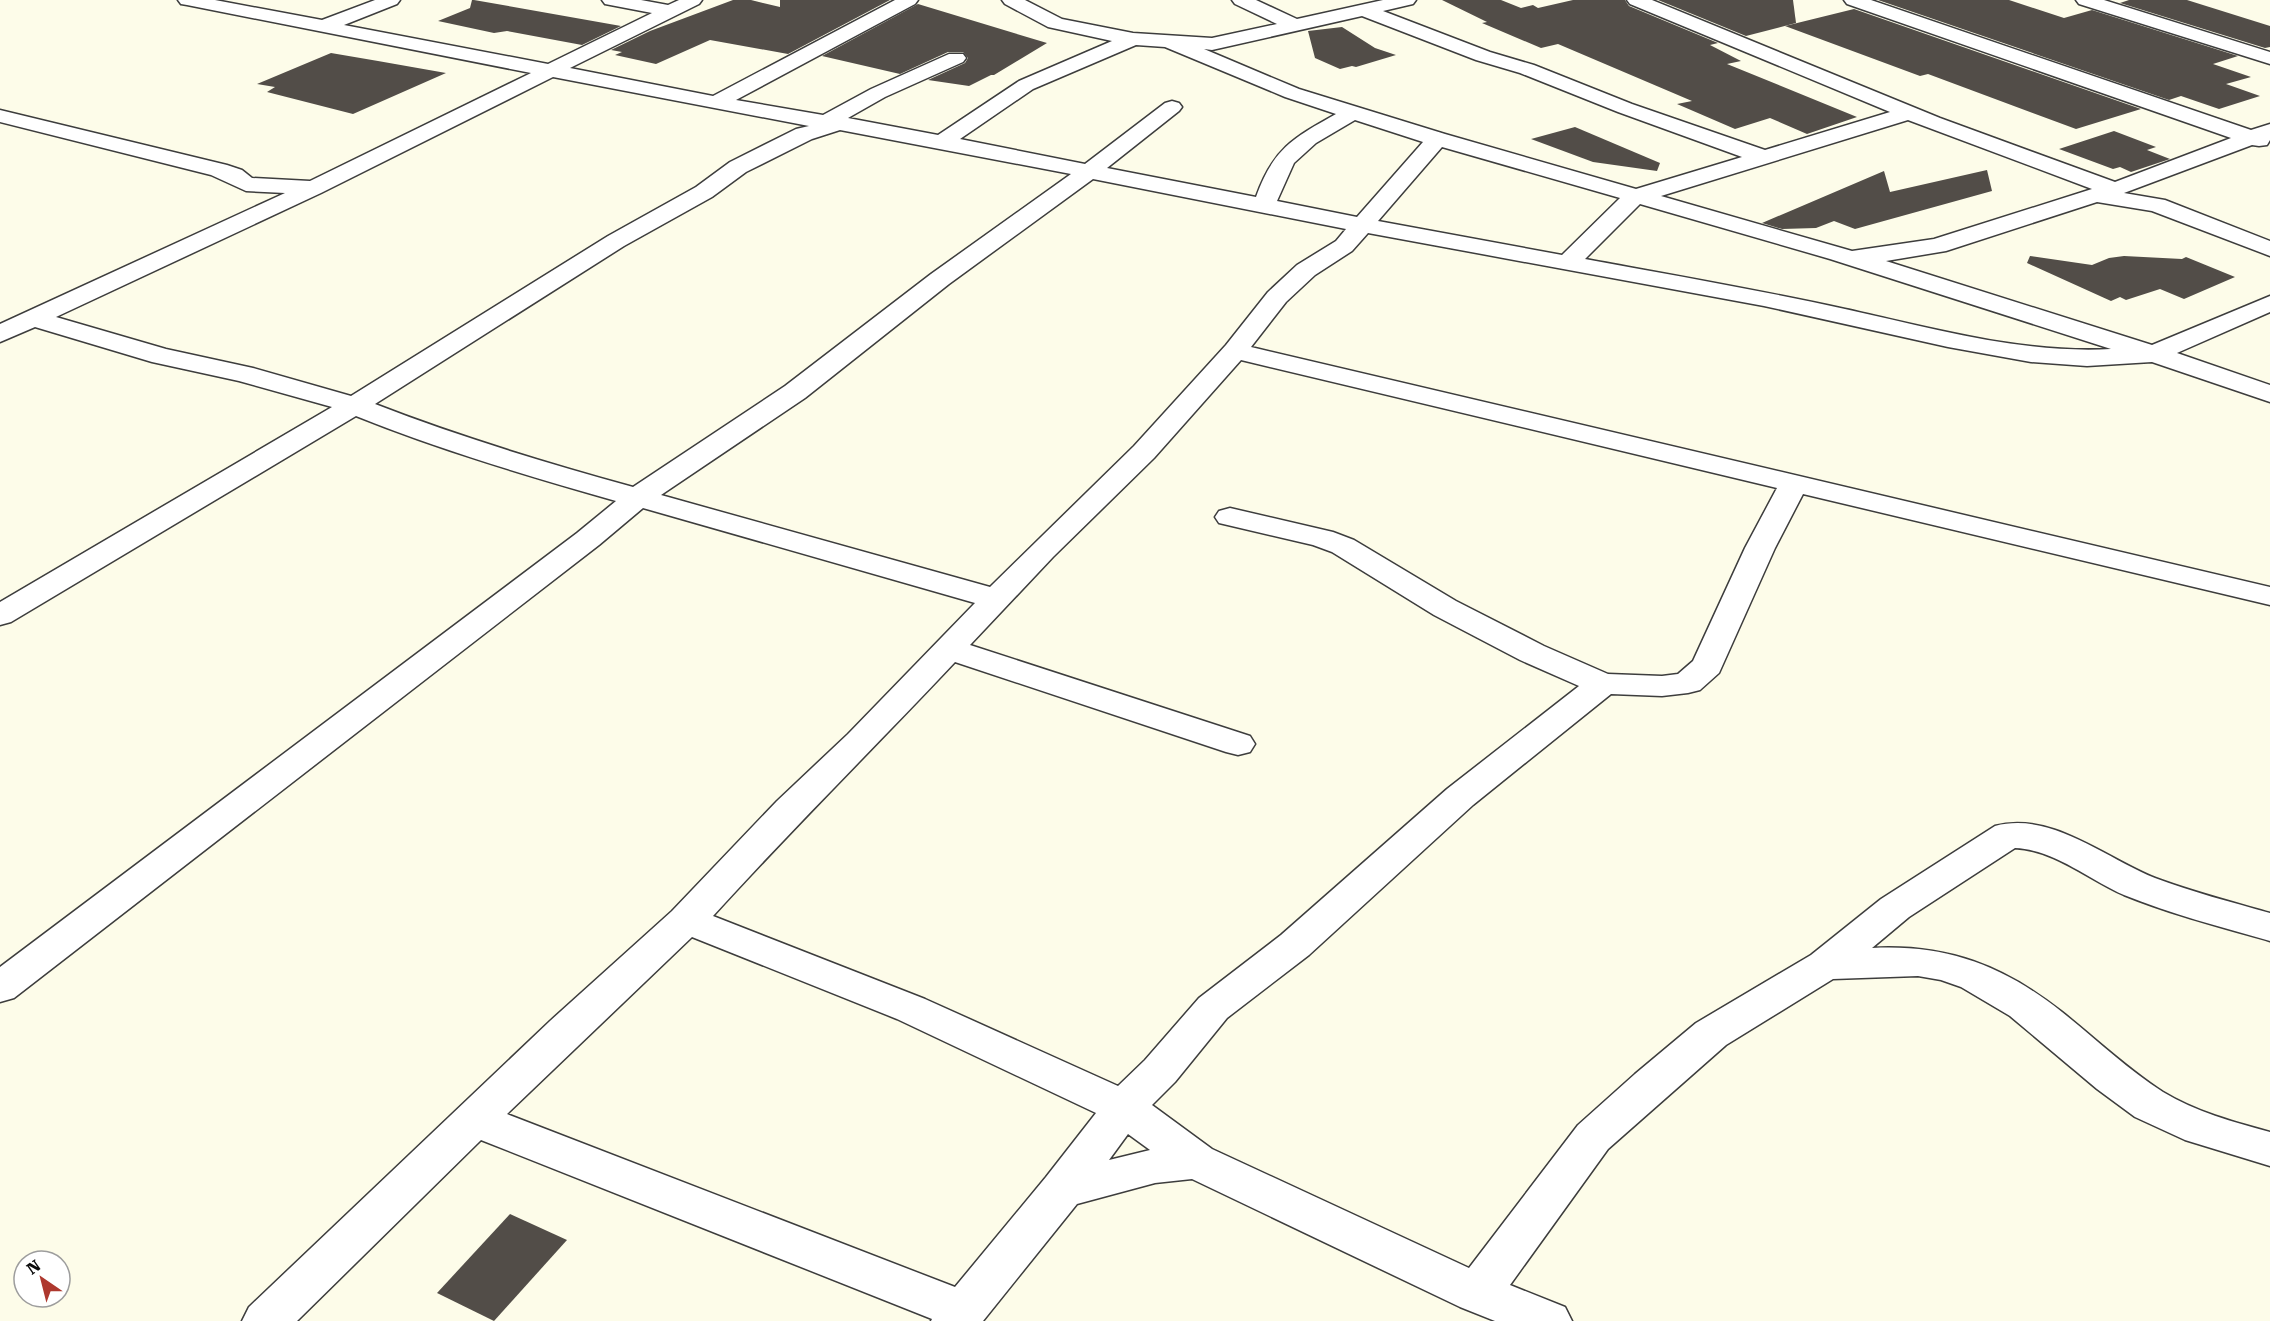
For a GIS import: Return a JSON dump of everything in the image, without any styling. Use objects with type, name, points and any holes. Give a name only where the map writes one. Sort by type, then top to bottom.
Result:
[{"type":"street","points":[[187,0],[717,102],[802,126],[836,123],[942,142],[1088,172],[1568,262],[2031,354],[2087,358],[2154,354],[2270,303]]},
{"type":"street","points":[[322,27],[391,0]]},
{"type":"street","points":[[611,0],[671,11]]},
{"type":"street","points":[[0,334],[313,188],[693,0]]},
{"type":"street","points":[[717,102],[909,0]]},
{"type":"street","points":[[1011,0],[1055,23],[1104,35],[1170,42],[1209,50],[1292,93],[1437,139],[1978,298],[2270,394]]},
{"type":"street","points":[[1241,0],[1295,25]]},
{"type":"street","points":[[1209,50],[1295,25],[1407,0]]},
{"type":"street","points":[[1636,0],[1720,32],[1814,75],[1909,113],[2123,186],[2157,205],[2270,249]]},
{"type":"street","points":[[1853,0],[2263,137]]},
{"type":"street","points":[[2085,0],[2270,58]]},
{"type":"street","points":[[1364,10],[1450,44],[1527,69],[1625,108],[1766,158]]},
{"type":"street","points":[[942,142],[1026,85],[1132,39]]},
{"type":"street","points":[[836,123],[878,93],[956,58]]},
{"type":"street","points":[[0,988],[588,539],[638,498],[795,392],[940,279],[1088,172],[1172,107]]},
{"type":"street","points":[[1264,205],[1285,158],[1353,112]]},
{"type":"street","points":[[1568,262],[1634,197],[1909,113]]},
{"type":"street","points":[[0,116],[219,170],[246,184],[313,188]]},
{"type":"street","points":[[0,615],[353,405],[549,285],[616,241],[704,192],[802,126]]},
{"type":"street","points":[[1838,255],[1874,256],[1938,246],[2123,186],[2263,137]]},
{"type":"street","points":[[266,1321],[565,1032],[686,920],[790,810],[860,742],[997,599],[1144,452],[1235,351],[1277,297],[1306,270],[1344,246],[1437,139]]},
{"type":"street","points":[[228,226],[245,203],[246,184]]},
{"type":"street","points":[[2091,196],[2157,205]]},
{"type":"street","points":[[1938,246],[1946,273],[1978,298]]},
{"type":"street","points":[[35,319],[161,356],[244,374],[353,405],[432,436],[638,498],[997,599]]},
{"type":"street","points":[[1235,351],[2270,596]]},
{"type":"street","points":[[1230,517],[1322,538],[1343,546],[1446,608],[1532,653],[1603,684],[1662,686],[1688,683],[1707,666],[1760,549],[1795,482]]},
{"type":"street","points":[[949,649],[1238,744]]},
{"type":"street","points":[[477,1119],[958,1316],[1062,1190],[1124,1107],[1160,1071],[1213,1008],[1295,945],[1460,797],[1603,684]]},
{"type":"street","points":[[1477,1293],[1593,1137],[1711,1034],[1825,965],[1895,908],[2008,835],[2029,835],[2060,845],[2137,886],[2270,927]]},
{"type":"street","points":[[686,920],[910,1009],[1124,1107],[1196,1161],[1477,1293],[1548,1321]]},
{"type":"street","points":[[1825,965],[1902,960],[1947,967],[1989,983],[2049,1022],[2135,1095],[2181,1121],[2270,1149]]},
{"type":"street","points":[[1062,1190],[1155,1166],[1196,1161]]},
{"type":"building","points":[[472,0],[621,26],[582,45],[507,31],[494,33],[438,21],[470,8]]},
{"type":"building","points":[[733,0],[751,0],[780,7],[780,0],[890,0],[788,54],[710,40],[656,64],[615,55],[622,52],[611,50],[650,31]]},
{"type":"building","points":[[1442,0],[1501,0],[1521,8],[1533,5],[1538,8],[1573,0],[1625,0],[1629,6],[1718,43],[1710,45],[1741,61],[1727,64],[1857,117],[1807,134],[1770,118],[1735,129],[1677,104],[1692,101],[1558,44],[1541,48],[1482,23],[1487,22]]},
{"type":"building","points":[[1658,0],[1793,0],[1796,23],[1746,36]]},
{"type":"building","points":[[1878,0],[2009,0],[2064,18],[2092,10],[2238,56],[2213,64],[2251,77],[2226,84],[2260,96],[2219,109],[2181,96],[2169,100]]},
{"type":"building","points":[[2129,0],[2187,0],[2270,26],[2270,47],[2265,48],[2120,3]]},
{"type":"building","points":[[918,4],[1047,43],[994,75],[969,86],[928,80],[965,63],[968,58],[963,52],[948,52],[900,74],[822,56]]},
{"type":"building","points":[[1854,9],[2141,109],[2076,129],[1928,74],[1920,76],[1785,26]]},
{"type":"building","points":[[1342,27],[1375,48],[1396,55],[1356,67],[1340,69],[1315,58],[1308,31]]},
{"type":"building","points":[[331,53],[446,73],[353,114],[267,92],[275,87],[257,84]]},
{"type":"building","points":[[1575,127],[1660,163],[1657,171],[1593,162],[1531,139]]},
{"type":"building","points":[[2114,131],[2156,147],[2147,150],[2170,159],[2131,172],[2120,167],[2113,169],[2059,149]]},
{"type":"building","points":[[1987,170],[1992,191],[1855,229],[1834,221],[1816,228],[1782,229],[1762,223],[1884,171],[1890,192]]},
{"type":"building","points":[[2030,256],[2092,265],[2109,258],[2124,256],[2182,259],[2186,257],[2235,277],[2184,299],[2160,289],[2126,300],[2120,297],[2111,301],[2027,263]]},
{"type":"building","points":[[510,1214],[567,1240],[494,1321],[437,1293]]}]
